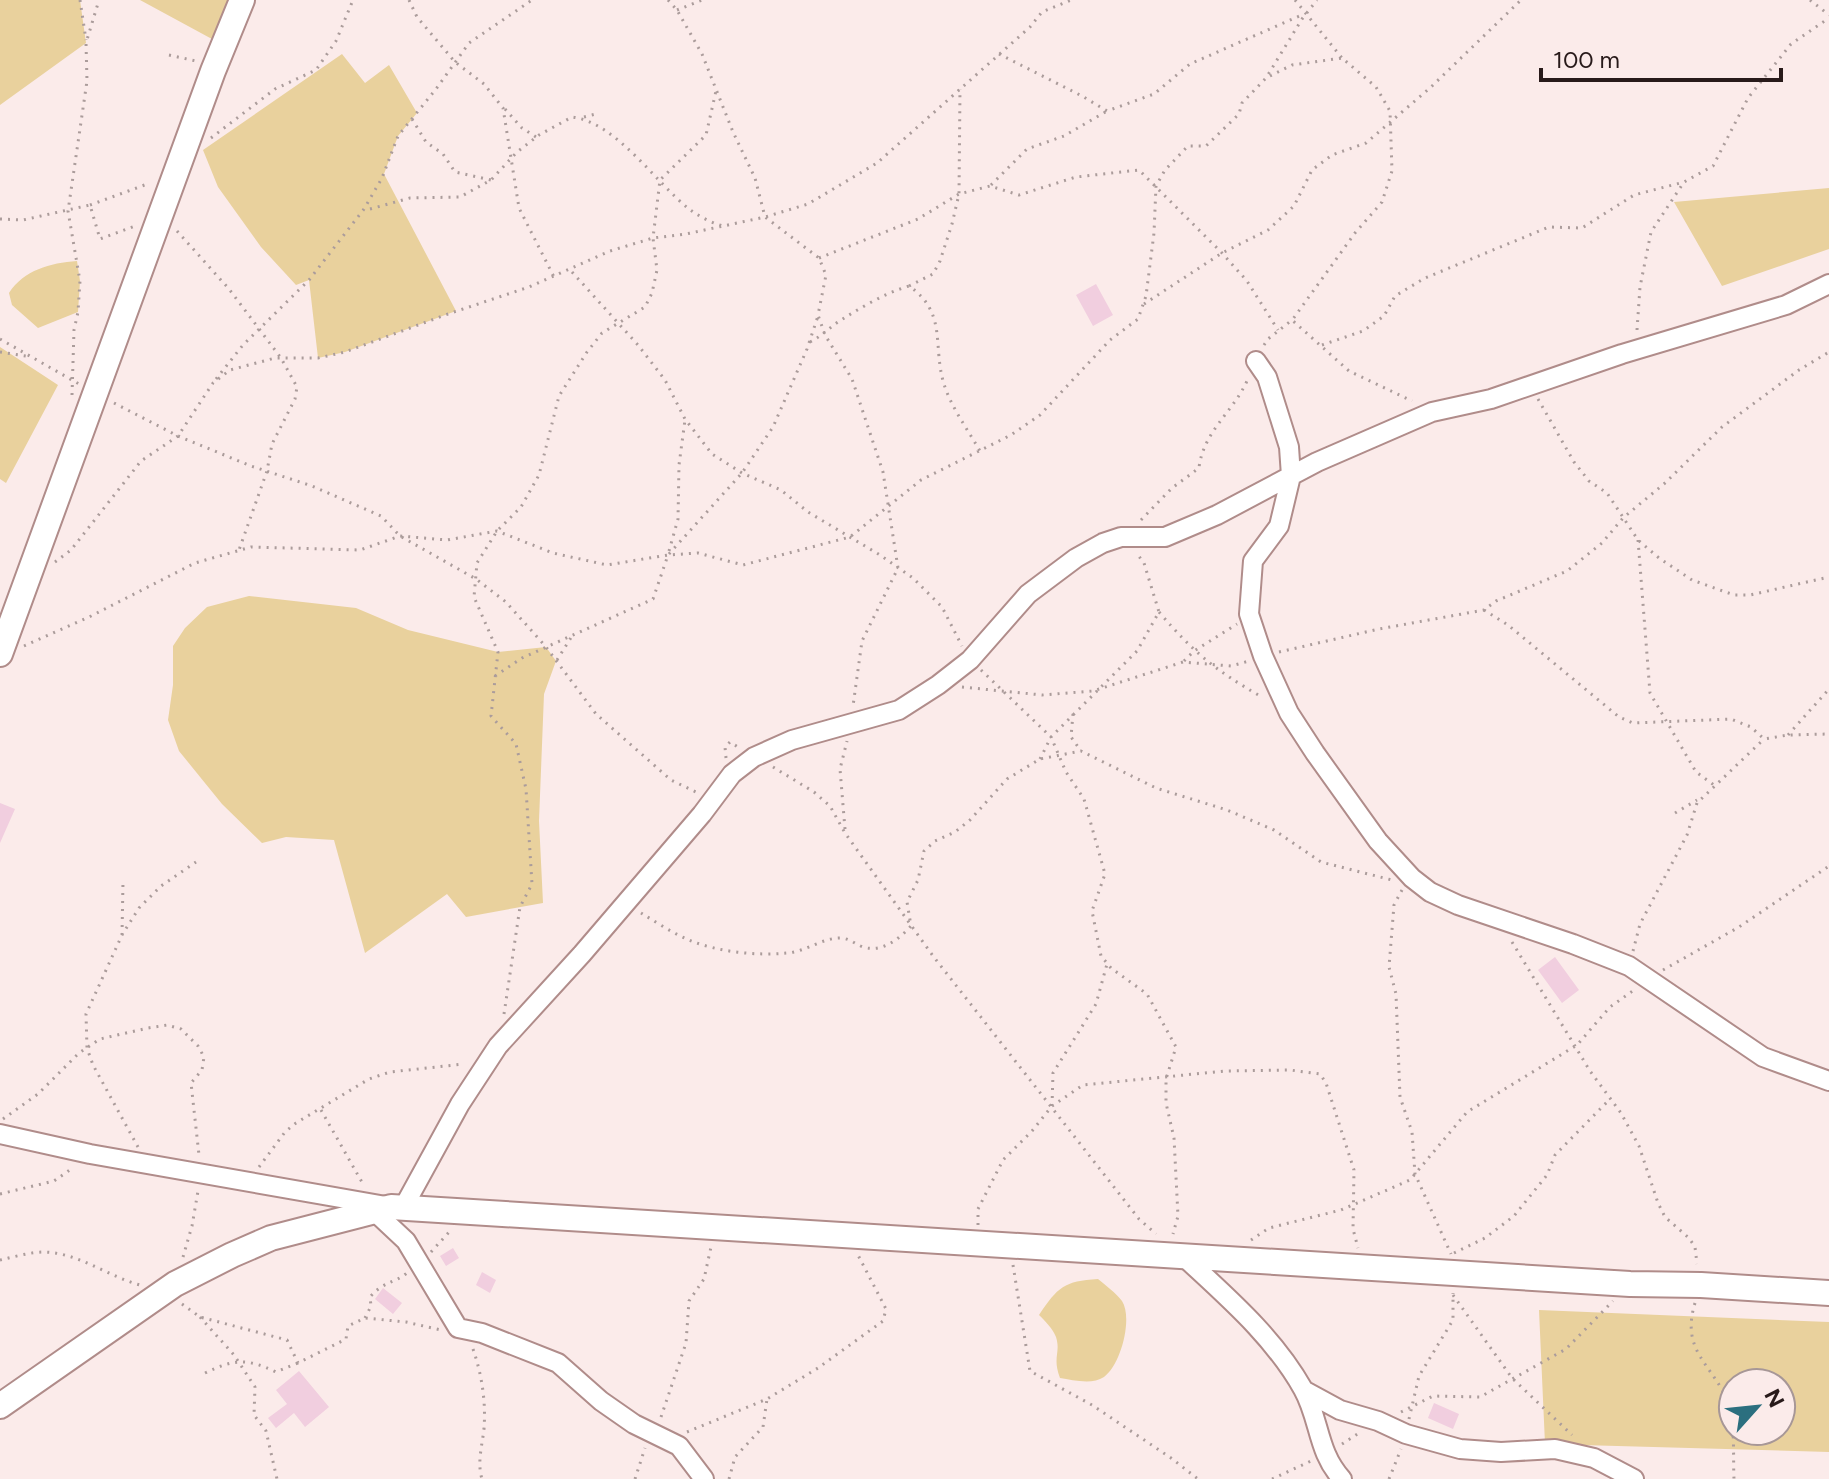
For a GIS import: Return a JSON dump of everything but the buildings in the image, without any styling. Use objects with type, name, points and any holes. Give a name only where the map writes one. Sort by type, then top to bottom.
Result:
[{"type":"street","points":[[11,650],[26,584],[95,393],[151,216],[178,168],[242,0]]},
{"type":"street","points":[[0,1406],[171,1288],[271,1238],[384,1207],[493,1054],[732,774],[754,757],[792,740],[899,710],[970,660],[1028,594],[1095,547],[1121,537],[1165,537],[1217,515],[1369,438],[1432,412],[1491,399],[1635,350],[1786,305],[1829,284]]},
{"type":"street","points":[[1256,361],[1267,377],[1289,447],[1291,476],[1279,526],[1253,561],[1249,614],[1263,656],[1289,713],[1378,841],[1412,878],[1430,892],[1629,966],[1763,1057],[1829,1081]]},
{"type":"street","points":[[0,1134],[90,1154],[384,1207],[1453,1274],[1829,1293]]},
{"type":"street","points":[[384,1207],[458,1328],[482,1333],[558,1363],[601,1401],[634,1424],[679,1446],[704,1479]]},
{"type":"street","points":[[1183,1256],[1246,1314],[1278,1351],[1305,1391],[1330,1466],[1342,1479]]},
{"type":"street","points":[[1305,1391],[1340,1410],[1378,1421],[1406,1434],[1460,1449],[1501,1452],[1555,1449],[1594,1458],[1634,1479]]},
{"type":"path","points":[[73,406],[70,380],[80,281],[68,211],[87,81],[80,0]]},
{"type":"path","points":[[86,43],[99,0]]},
{"type":"path","points":[[0,219],[23,220],[90,205],[178,168],[275,89],[316,70],[336,41],[353,0]]},
{"type":"path","points":[[409,0],[417,17],[455,62],[484,84],[522,128],[536,137]]},
{"type":"path","points":[[26,584],[71,550],[141,461],[178,436],[213,383],[258,331],[309,280],[364,209],[382,178],[398,136],[469,43],[532,0]]},
{"type":"path","points":[[668,0],[702,54],[755,178],[765,217],[819,258],[826,275],[809,342],[773,427],[742,473],[668,555]]},
{"type":"path","points":[[677,10],[702,0]]},
{"type":"path","points":[[213,383],[230,370],[247,363],[281,358],[318,358],[345,352],[571,271],[610,251],[653,238],[765,217],[808,204],[871,167],[1030,27],[1042,12],[1071,0]]},
{"type":"path","points":[[1292,320],[1355,233],[1382,202],[1392,171],[1390,111],[1376,87],[1342,58],[1295,0]]},
{"type":"path","points":[[11,650],[91,616],[195,563],[251,547],[360,550],[400,536],[447,540],[497,531],[553,553],[607,565],[698,553],[743,565],[850,537],[921,480],[1011,435],[1040,415],[1110,340],[1138,319],[1144,304],[1154,233],[1156,186],[1165,170],[1188,146],[1206,146],[1239,114],[1242,103],[1266,78],[1317,0]]},
{"type":"path","points":[[1144,304],[1222,253],[1268,230],[1294,206],[1312,170],[1332,155],[1366,143],[1452,67],[1521,0]]},
{"type":"path","points":[[1322,345],[1363,331],[1384,316],[1395,296],[1425,278],[1549,227],[1582,228],[1634,195],[1684,182],[1713,166],[1748,98],[1791,44],[1829,16],[1810,0]]},
{"type":"path","points":[[819,258],[918,219],[959,194],[990,186],[1027,149],[1064,136],[1107,111],[1154,94],[1190,64],[1307,13]]},
{"type":"path","points":[[999,54],[1107,111]]},
{"type":"path","points":[[169,55],[187,57],[213,71]]},
{"type":"path","points":[[1266,78],[1292,65],[1342,58]]},
{"type":"path","points":[[809,342],[893,291],[933,274],[940,261],[959,194],[960,87]]},
{"type":"path","points":[[248,1181],[285,1132],[369,1079],[390,1072],[493,1054],[520,907],[532,884],[526,789],[516,744],[491,716],[498,652],[474,597],[477,563],[497,531],[521,507],[539,475],[559,396],[602,333],[645,307],[657,270],[653,238],[660,180],[706,135],[716,91]]},
{"type":"path","points":[[502,106],[519,208],[554,277]]},
{"type":"path","points":[[582,118],[596,114]]},
{"type":"path","points":[[370,209],[410,198],[460,197],[491,180],[536,137],[572,117],[598,125],[687,207],[702,218],[723,226]]},
{"type":"path","points":[[412,119],[426,142],[443,154],[455,172],[491,180]]},
{"type":"path","points":[[990,186],[1019,195],[1076,177],[1139,170],[1247,281],[1278,330]]},
{"type":"path","points":[[1635,350],[1640,287],[1651,232],[1684,182]]},
{"type":"path","points":[[90,205],[100,239],[133,227],[151,216],[229,289],[281,358],[297,387],[295,399],[272,444],[267,471],[239,550]]},
{"type":"path","points":[[571,271],[665,380],[685,419],[712,454],[742,473],[781,490],[808,512],[913,578],[942,607],[952,632],[970,660],[1051,737],[1084,799],[1105,874],[1092,911],[1101,956],[1147,994],[1176,1047],[1166,1079],[1166,1103],[1174,1138],[1178,1216],[1169,1246],[1183,1256]]},
{"type":"path","points":[[909,286],[920,293],[930,308],[938,328],[943,383],[980,451]]},
{"type":"path","points":[[818,315],[825,335],[852,379],[883,472],[898,568],[862,641],[851,725],[840,769],[845,833]]},
{"type":"path","points":[[0,339],[70,380],[178,436],[312,486],[381,516],[400,536],[476,579],[506,602],[546,647],[596,714],[671,780],[712,800]]},
{"type":"path","points":[[0,352],[30,356]]},
{"type":"path","points":[[938,685],[1042,695],[1093,691],[1183,662],[1231,666],[1379,629],[1484,610],[1496,601],[1567,571],[1602,543],[1623,518],[1665,483],[1722,427],[1799,370],[1829,352]]},
{"type":"path","points":[[1528,387],[1542,404],[1574,462],[1589,481],[1607,493],[1638,540],[1692,580],[1734,595],[1750,595],[1829,577]]},
{"type":"path","points":[[495,676],[522,658],[653,599],[678,519],[679,465],[685,419]]},
{"type":"path","points":[[1638,540],[1650,693],[1696,772],[1715,786]]},
{"type":"path","points":[[1484,610],[1508,625],[1619,717],[1633,723],[1731,719],[1751,727],[1764,739]]},
{"type":"path","points":[[1159,612],[1208,663],[1289,713]]},
{"type":"path","points":[[1183,662],[1194,651],[1249,614]]},
{"type":"path","points":[[556,661],[572,636]]},
{"type":"path","points":[[1788,735],[1829,689]]},
{"type":"path","points":[[1074,713],[1071,737],[1081,751],[1156,788],[1227,810],[1274,830],[1321,862],[1394,881]]},
{"type":"path","points":[[1675,813],[1715,786],[1764,739],[1829,734]]},
{"type":"path","points":[[624,904],[690,941],[743,953],[790,953],[835,938],[845,938],[873,949],[900,939],[911,926],[907,902],[918,880],[924,851],[970,820],[1007,779],[1040,759],[1058,753],[1081,751]]},
{"type":"path","points":[[754,757],[814,792],[830,806],[845,833],[911,926],[1139,1219],[1159,1237]]},
{"type":"path","points":[[1629,966],[1640,924],[1687,835],[1700,798]]},
{"type":"path","points":[[148,1164],[93,1065],[87,1048],[86,1014],[122,935],[139,908],[196,862]]},
{"type":"path","points":[[1220,1259],[1269,1228],[1353,1205],[1410,1180],[1467,1112],[1577,1045],[1610,1007],[1649,979],[1739,927],[1829,866]]},
{"type":"path","points":[[122,935],[123,882]]},
{"type":"path","points":[[1406,883],[1394,905],[1389,967],[1396,994],[1400,1097],[1412,1132],[1415,1174],[1453,1274],[1512,1378],[1594,1458]]},
{"type":"path","points":[[1498,919],[1621,1113],[1639,1146],[1665,1217],[1695,1247],[1701,1285],[1689,1321],[1694,1345],[1731,1406],[1734,1479]]},
{"type":"path","points":[[1052,1106],[1053,1073],[1096,1004],[1107,964]]},
{"type":"path","points":[[0,1120],[38,1094],[100,1039],[167,1025],[181,1029],[204,1057],[202,1070],[191,1083],[201,1173],[192,1226],[171,1288]]},
{"type":"path","points":[[979,1244],[978,1209],[1003,1160],[1052,1106],[1083,1085],[1225,1071],[1290,1070],[1320,1074],[1326,1083],[1354,1170],[1353,1229],[1363,1268]]},
{"type":"path","points":[[1389,1479],[1406,1434],[1419,1376],[1453,1320],[1453,1274],[1485,1238],[1514,1216],[1547,1175],[1555,1155],[1610,1099]]},
{"type":"path","points":[[321,1109],[359,1174],[384,1207]]},
{"type":"path","points":[[0,1194],[54,1181],[90,1154]]},
{"type":"path","points":[[662,1437],[686,1343],[689,1301],[704,1279],[710,1259],[713,1227]]},
{"type":"path","points":[[635,1479],[643,1450],[662,1437],[767,1399],[818,1368],[883,1321],[886,1316],[882,1299],[848,1236]]},
{"type":"path","points":[[1011,1246],[1030,1371],[1092,1405],[1198,1479]]},
{"type":"path","points":[[0,1260],[42,1252],[71,1256],[125,1281],[171,1288],[238,1361],[255,1387],[254,1415],[266,1431],[277,1479]]},
{"type":"path","points":[[1272,1479],[1326,1454],[1378,1421],[1433,1396],[1480,1397],[1566,1349],[1630,1284]]},
{"type":"path","points":[[200,1317],[287,1340],[298,1363]]},
{"type":"path","points":[[205,1373],[238,1361],[259,1364],[276,1372],[339,1345],[346,1339],[348,1326],[365,1318],[406,1322],[437,1331],[458,1328],[472,1348],[482,1376],[484,1426],[479,1470],[482,1479]]},
{"type":"path","points":[[729,1479],[735,1457],[763,1427],[767,1399]]},
{"type":"shaded area","points":[[0,0],[80,0],[86,43],[0,105]]},
{"type":"shaded area","points":[[140,0],[239,0],[223,45]]},
{"type":"shaded area","points":[[342,54],[365,83],[389,65],[417,113],[398,136],[384,174],[456,311],[345,352],[318,358],[309,280],[296,285],[261,247],[218,187],[203,150]]},
{"type":"shaded area","points":[[1829,188],[1829,249],[1722,286],[1674,202]]},
{"type":"shaded area","points":[[77,261],[80,281],[78,312],[38,328],[12,305],[9,293],[30,273]]},
{"type":"shaded area","points":[[0,347],[58,385],[6,483],[0,479]]},
{"type":"shaded area","points":[[249,596],[356,608],[408,630],[498,652],[546,647],[556,661],[544,694],[539,821],[543,903],[466,917],[447,894],[365,953],[334,840],[286,837],[262,843],[222,804],[179,751],[168,720],[173,685],[173,646],[185,628],[207,607]]},
{"type":"shaded area","points":[[1098,1279],[1120,1298],[1125,1309],[1126,1329],[1120,1352],[1104,1377],[1094,1381],[1060,1378],[1056,1337],[1039,1315],[1063,1287]]},
{"type":"shaded area","points":[[1539,1310],[1829,1322],[1829,1452],[1545,1444]]}]
